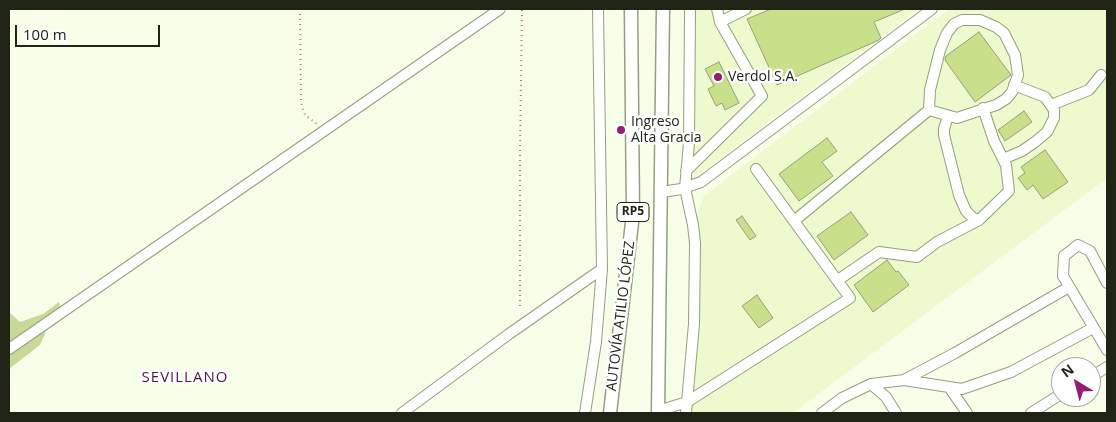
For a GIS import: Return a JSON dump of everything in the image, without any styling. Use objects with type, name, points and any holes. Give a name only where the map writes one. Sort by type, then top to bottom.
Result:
[{"type":"main road","name":"AUTOVÍA ATILIO LÓPEZ","points":[[610,413],[622,324],[633,214],[631,9]]},
{"type":"main road","name":"RP5","points":[[658,412],[663,9]]},
{"type":"street","points":[[9,349],[500,9]]},
{"type":"street","points":[[585,413],[596,342],[602,269],[598,9]]},
{"type":"street","points":[[686,413],[694,324],[695,243],[684,188],[689,143],[690,9]]},
{"type":"street","points":[[686,171],[762,96],[720,22],[717,9]]},
{"type":"street","points":[[720,22],[746,9]]},
{"type":"street","points":[[662,192],[684,188],[701,182],[932,9]]},
{"type":"street","points":[[962,20],[980,20],[1004,33],[1015,55],[1018,75],[1012,92],[1006,100],[957,118],[930,110],[930,90],[940,50],[947,33],[954,24],[962,20]]},
{"type":"street","points":[[1051,105],[1089,90],[1101,75]]},
{"type":"street","points":[[1003,159],[1022,151],[1047,132],[1054,118],[1054,110],[1044,97],[1014,85]]},
{"type":"street","points":[[838,280],[879,252],[918,257],[937,242],[979,220],[1008,192],[1006,165],[994,141],[983,108]]},
{"type":"street","points":[[794,221],[930,110]]},
{"type":"street","points":[[948,116],[944,135],[959,195],[966,211],[973,218],[979,220]]},
{"type":"street","points":[[658,412],[687,402],[850,298],[756,169]]},
{"type":"street","points":[[1107,283],[1090,251],[1078,245],[1064,256],[1062,276],[1107,350]]},
{"type":"street","points":[[402,413],[502,339],[602,269]]},
{"type":"street","points":[[904,380],[955,353],[1069,287]]},
{"type":"street","points":[[822,413],[842,398],[871,384],[904,380],[962,389],[1010,372],[1093,328]]},
{"type":"street","points":[[871,384],[886,397],[896,413]]},
{"type":"street","points":[[948,387],[967,413]]},
{"type":"street","points":[[1031,413],[1051,400]]},
{"type":"path","points":[[300,9],[301,102],[305,115],[316,124],[337,122]]},
{"type":"path","points":[[520,306],[522,9]]},
{"type":"shaded area","name":"Verdol S.A.","points":[[690,9],[919,9],[694,178]]},
{"type":"shaded area","points":[[949,9],[1107,9],[1107,178],[793,413],[686,413],[693,225],[704,196]]},
{"type":"shaded area","points":[[59,302],[60,307],[46,326],[40,345],[9,369],[9,312],[20,322],[43,314]]},
{"type":"building","points":[[771,9],[905,9],[874,22],[881,38],[879,40],[777,85],[747,19]]},
{"type":"building","points":[[979,32],[1011,75],[975,102],[945,60],[946,56]]},
{"type":"building","name":"Verdol S.A.","points":[[719,62],[739,103],[725,110],[722,103],[716,106],[708,89],[714,86],[705,69]]},
{"type":"building","points":[[1024,111],[1032,122],[1005,141],[998,130]]},
{"type":"building","points":[[827,138],[837,151],[822,162],[833,176],[799,201],[779,174]]},
{"type":"building","points":[[1045,150],[1068,182],[1043,199],[1033,185],[1027,190],[1018,178],[1025,173],[1021,167]]},
{"type":"building","points":[[851,212],[868,235],[834,260],[817,236]]},
{"type":"building","points":[[742,216],[756,236],[750,240],[736,220]]},
{"type":"building","points":[[887,260],[909,285],[873,312],[854,285]]},
{"type":"building","points":[[757,295],[773,318],[759,328],[742,306]]},
{"type":"place","name":"Verdol S.A.","points":[[718,77]]},
{"type":"place","name":"Ingreso Alta Gracia","points":[[621,130]]},
{"type":"district","name":"SEVILLANO","points":[[185,378]]}]
